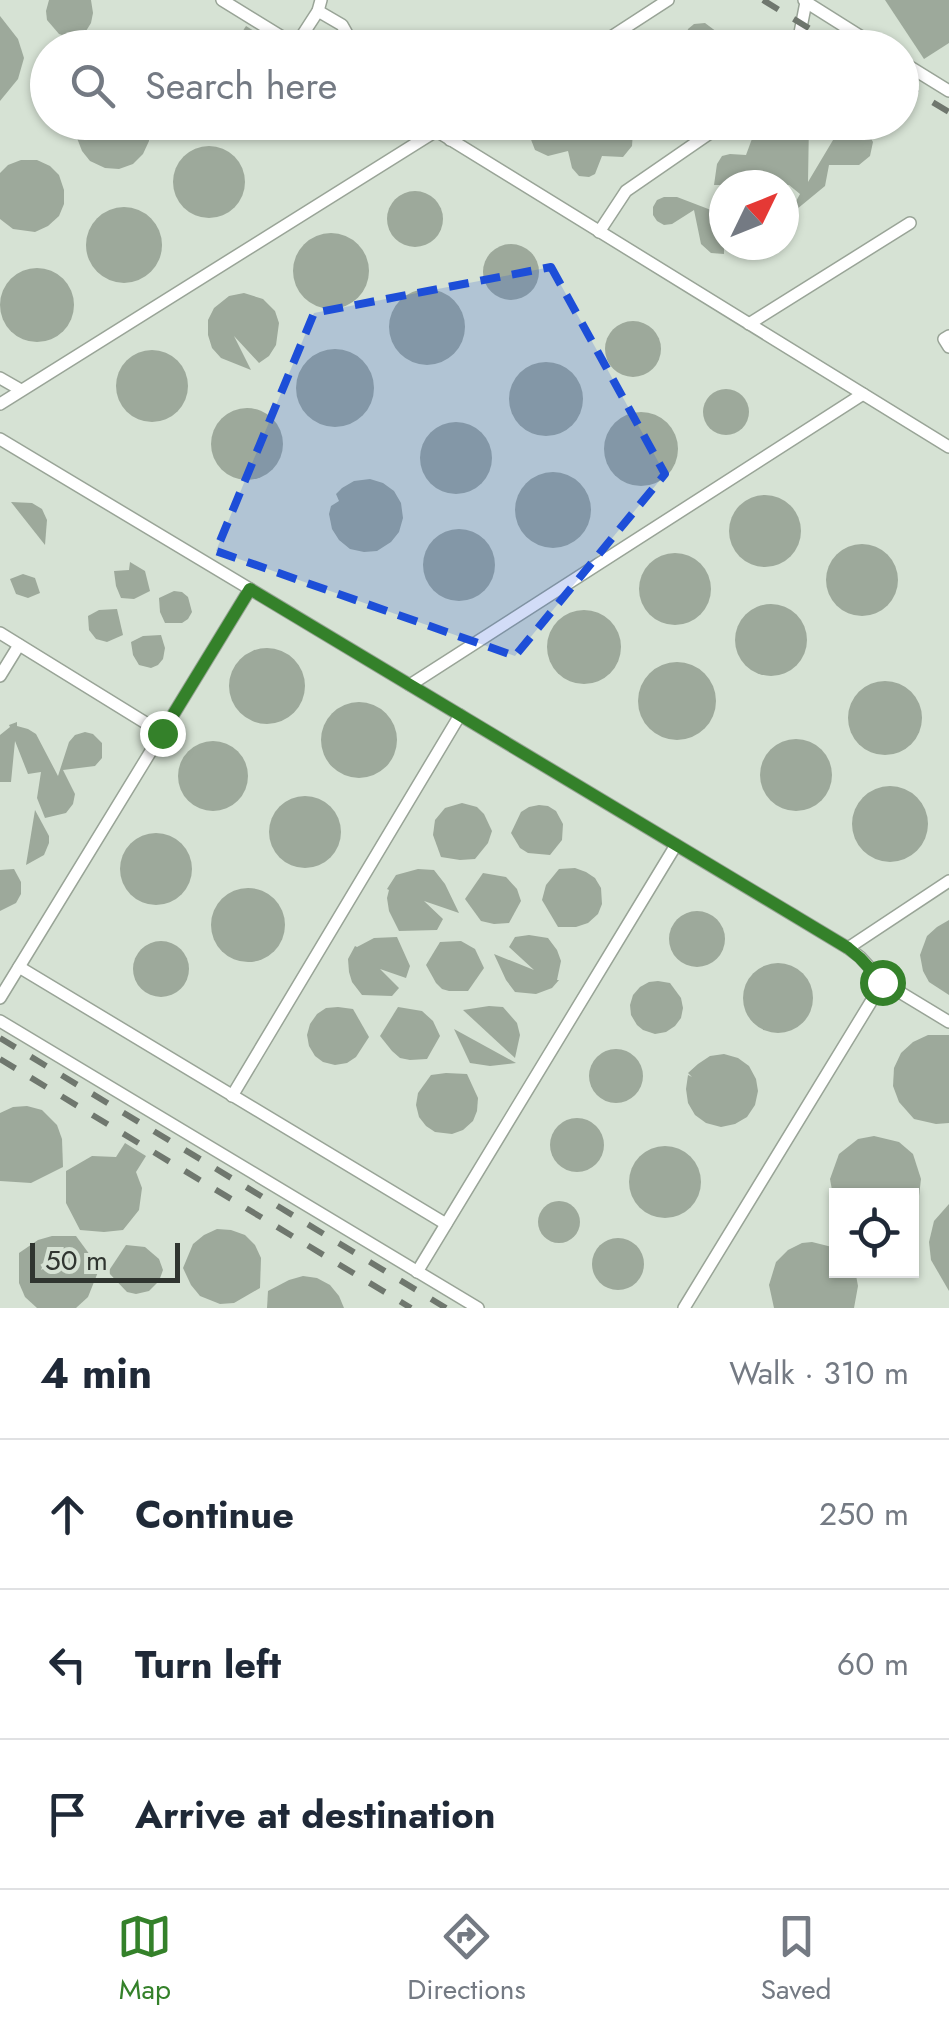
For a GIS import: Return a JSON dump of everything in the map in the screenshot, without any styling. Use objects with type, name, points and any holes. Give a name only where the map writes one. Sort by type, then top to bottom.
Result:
[{"type":"lane","points":[[222,0],[272,30]]},
{"type":"lane","points":[[622,30],[668,0]]},
{"type":"lane","points":[[800,30],[805,1],[851,30]]},
{"type":"lane","points":[[306,30],[319,5],[345,30]]},
{"type":"lane","points":[[919,73],[949,92]]},
{"type":"lane","points":[[0,404],[422,140]]},
{"type":"lane","points":[[450,140],[949,447]]},
{"type":"lane","points":[[600,232],[626,192],[700,140]]},
{"type":"lane","points":[[749,324],[910,223]]},
{"type":"lane","points":[[949,336],[944,339],[949,347]]},
{"type":"lane","points":[[0,378],[21,390]]},
{"type":"lane","points":[[410,685],[864,394]]},
{"type":"lane","points":[[0,439],[848,948],[882,982],[949,1022]]},
{"type":"lane","points":[[0,998],[250,589]]},
{"type":"lane","points":[[0,633],[162,733]]},
{"type":"lane","points":[[0,676],[19,645]]},
{"type":"lane","points":[[232,1096],[460,715]]},
{"type":"lane","points":[[417,1272],[676,845]]},
{"type":"lane","points":[[848,948],[949,881]]},
{"type":"lane","points":[[18,967],[446,1224]]},
{"type":"lane","points":[[684,1308],[882,982]]},
{"type":"lane","points":[[0,1021],[478,1308]]},
{"type":"highlighted area","points":[[551,267],[665,474],[515,656],[216,551],[314,313]]},
{"type":"building","points":[[49,0],[91,0],[93,13],[87,30],[56,30],[47,20]]},
{"type":"building","points":[[885,0],[949,0],[949,43],[924,59],[919,51],[919,30],[905,30]]},
{"type":"building","points":[[0,16],[18,39],[24,58],[18,79],[0,101]]},
{"type":"building","points":[[705,23],[714,30],[688,30],[694,24]]},
{"type":"building","points":[[78,140],[149,140],[133,164],[119,169],[90,161]]},
{"type":"building","points":[[531,140],[632,140],[623,157],[602,156],[595,174],[589,177],[579,176],[572,168],[568,151],[548,156],[535,150]]},
{"type":"building","points":[[752,140],[809,140],[808,182],[833,140],[873,142],[870,156],[859,165],[829,165],[825,186],[799,207],[799,170],[716,170],[722,156],[746,155]]},
{"type":"building","points":[[209,146],[235,156],[245,182],[235,208],[209,218],[183,208],[173,182],[183,156]]},
{"type":"building","points":[[21,160],[37,160],[50,166],[59,175],[64,190],[59,216],[35,232],[13,229],[0,219],[0,173]]},
{"type":"building","points":[[415,191],[435,199],[443,219],[435,239],[415,247],[395,239],[387,219],[395,199]]},
{"type":"building","points":[[677,197],[709,209],[709,251],[701,244],[694,210],[664,225],[653,215],[657,200]]},
{"type":"building","points":[[124,207],[151,218],[162,245],[151,272],[124,283],[97,272],[86,245],[97,218]]},
{"type":"building","points":[[331,233],[358,244],[369,271],[358,298],[331,309],[304,298],[293,271],[304,244]]},
{"type":"building","points":[[511,244],[530,253],[539,272],[530,291],[511,300],[492,291],[483,272],[492,253]]},
{"type":"building","points":[[37,268],[63,279],[74,305],[63,331],[37,342],[11,331],[0,305],[11,279]]},
{"type":"building","points":[[427,289],[454,300],[465,327],[454,354],[427,365],[400,354],[389,327],[400,300]]},
{"type":"building","points":[[244,293],[263,299],[275,311],[279,323],[276,345],[259,363],[234,336],[251,370],[221,358],[208,335],[208,320],[214,308],[229,296]]},
{"type":"building","points":[[633,321],[653,329],[661,349],[653,369],[633,377],[613,369],[605,349],[613,329]]},
{"type":"building","points":[[327,349],[343,349],[368,366],[374,388],[368,410],[357,421],[343,427],[327,427],[302,410],[296,396],[296,380],[313,355]]},
{"type":"building","points":[[152,350],[166,352],[178,360],[186,372],[186,400],[178,412],[166,420],[152,422],[138,420],[126,412],[118,400],[116,386],[118,372],[126,360],[138,352]]},
{"type":"building","points":[[546,362],[572,373],[583,399],[572,425],[546,436],[520,425],[509,399],[520,373]]},
{"type":"building","points":[[726,389],[742,396],[749,412],[742,428],[726,435],[710,428],[703,412],[710,396]]},
{"type":"building","points":[[247,408],[261,410],[273,418],[281,430],[281,458],[273,470],[261,478],[247,480],[233,478],[221,470],[213,458],[211,444],[213,430],[221,418],[233,410]]},
{"type":"building","points":[[641,412],[667,423],[678,449],[667,475],[641,486],[615,475],[604,449],[615,423]]},
{"type":"building","points":[[456,422],[481,433],[492,458],[481,483],[456,494],[431,483],[420,458],[431,433]]},
{"type":"building","points":[[553,472],[580,483],[591,510],[580,537],[553,548],[526,537],[515,510],[526,483]]},
{"type":"building","points":[[370,479],[394,491],[403,518],[391,542],[377,551],[364,552],[350,549],[339,540],[329,514],[331,506],[339,501],[336,494],[342,488]]},
{"type":"building","points":[[765,495],[779,497],[791,505],[799,517],[799,545],[791,557],[779,565],[765,567],[751,565],[739,557],[731,545],[729,531],[731,517],[739,505],[751,497]]},
{"type":"building","points":[[11,502],[32,503],[42,509],[47,520],[45,545]]},
{"type":"building","points":[[459,529],[484,540],[495,565],[484,590],[459,601],[434,590],[423,565],[434,540]]},
{"type":"building","points":[[862,544],[888,554],[898,580],[888,606],[862,616],[836,606],[826,580],[836,554]]},
{"type":"building","points":[[675,553],[700,564],[711,589],[700,614],[675,625],[650,614],[639,589],[650,564]]},
{"type":"building","points":[[130,562],[145,571],[150,591],[134,599],[121,598],[114,571],[129,570]]},
{"type":"building","points":[[23,574],[35,578],[40,593],[28,598],[16,594],[10,579]]},
{"type":"building","points":[[174,591],[188,597],[192,612],[182,623],[165,623],[159,598]]},
{"type":"building","points":[[771,604],[796,615],[807,640],[796,665],[771,676],[746,665],[735,640],[746,615]]},
{"type":"building","points":[[117,609],[123,635],[107,642],[96,639],[89,630],[88,616],[99,610]]},
{"type":"building","points":[[584,610],[610,621],[621,647],[610,673],[584,684],[558,673],[547,647],[558,621]]},
{"type":"building","points":[[161,635],[163,659],[151,668],[139,665],[131,642],[143,636]]},
{"type":"building","points":[[267,648],[294,659],[305,686],[294,713],[267,724],[240,713],[229,686],[240,659]]},
{"type":"building","points":[[677,662],[692,665],[704,674],[713,686],[713,716],[704,728],[692,737],[677,740],[662,737],[650,728],[641,716],[638,701],[641,686],[650,674],[662,665]]},
{"type":"building","points":[[885,681],[911,692],[922,718],[911,744],[885,755],[859,744],[848,718],[859,692]]},
{"type":"building","points":[[359,702],[386,713],[397,740],[386,767],[359,778],[332,767],[321,740],[332,713]]},
{"type":"building","points":[[17,722],[17,726],[36,734],[58,776],[75,735],[93,734],[102,743],[102,758],[95,766],[63,770],[75,794],[66,813],[45,818],[37,798],[41,772],[28,774],[15,741],[11,782],[0,782],[0,735]]},
{"type":"building","points":[[796,739],[810,741],[822,749],[830,761],[830,789],[822,801],[810,809],[796,811],[782,809],[770,801],[762,789],[760,775],[762,761],[770,749],[782,741]]},
{"type":"building","points":[[213,741],[227,743],[238,751],[246,762],[246,790],[238,801],[227,809],[213,811],[199,809],[188,801],[180,790],[178,776],[180,762],[188,751],[199,743]]},
{"type":"building","points":[[890,786],[917,797],[928,824],[917,851],[890,862],[863,851],[852,824],[863,797]]},
{"type":"building","points":[[305,796],[330,807],[341,832],[330,857],[305,868],[280,857],[269,832],[280,807]]},
{"type":"building","points":[[462,803],[477,807],[484,814],[492,831],[488,843],[475,859],[441,857],[433,835],[435,820],[445,808]]},
{"type":"building","points":[[539,805],[556,811],[563,824],[562,840],[550,855],[528,853],[511,833],[521,812]]},
{"type":"building","points":[[35,810],[49,843],[44,855],[26,865]]},
{"type":"building","points":[[156,833],[182,843],[192,869],[182,895],[156,905],[130,895],[120,869],[130,843]]},
{"type":"building","points":[[575,868],[595,878],[601,888],[602,904],[588,923],[558,927],[542,900],[546,885],[559,869]]},
{"type":"building","points":[[14,869],[21,882],[21,894],[16,903],[0,911],[0,870]]},
{"type":"building","points":[[418,869],[434,870],[459,913],[424,901],[443,919],[437,930],[399,931],[389,911],[387,889],[396,875]]},
{"type":"building","points":[[483,873],[506,877],[517,889],[521,901],[509,923],[481,921],[465,899]]},
{"type":"building","points":[[248,888],[274,899],[285,925],[274,951],[248,962],[222,951],[211,925],[222,899]]},
{"type":"building","points":[[697,911],[717,919],[725,939],[717,959],[697,967],[677,959],[669,939],[677,919]]},
{"type":"building","points":[[949,920],[949,995],[929,982],[920,955],[927,936]]},
{"type":"building","points":[[397,937],[410,966],[406,978],[380,969],[399,988],[392,996],[362,995],[349,972],[348,959],[355,946],[374,938]]},
{"type":"building","points":[[515,937],[548,938],[561,961],[559,980],[552,988],[536,994],[515,992],[494,954],[534,970],[509,947]]},
{"type":"building","points":[[161,941],[181,949],[189,969],[181,989],[161,997],[141,989],[133,969],[141,949]]},
{"type":"building","points":[[461,941],[475,949],[484,968],[468,991],[442,989],[426,965],[440,942]]},
{"type":"building","points":[[778,963],[792,965],[803,973],[811,984],[811,1012],[803,1023],[792,1031],[778,1033],[764,1031],[753,1023],[745,1012],[743,998],[745,984],[753,973],[764,965]]},
{"type":"building","points":[[658,981],[670,983],[683,1008],[675,1026],[655,1034],[637,1025],[630,1005],[640,987]]},
{"type":"building","points":[[338,1007],[353,1009],[369,1037],[356,1057],[335,1065],[315,1056],[307,1035],[317,1014]]},
{"type":"building","points":[[398,1007],[422,1011],[433,1021],[440,1036],[427,1059],[400,1058],[380,1036]]},
{"type":"building","points":[[503,1007],[517,1023],[520,1035],[515,1058],[463,1010]]},
{"type":"building","points":[[454,1029],[516,1063],[470,1063]]},
{"type":"building","points":[[928,1035],[949,1035],[949,1123],[914,1119],[899,1102],[893,1086],[894,1068],[901,1053]]},
{"type":"building","points":[[616,1049],[635,1057],[643,1076],[635,1095],[616,1103],[597,1095],[589,1076],[597,1057]]},
{"type":"building","points":[[724,1054],[749,1066],[758,1091],[747,1117],[721,1127],[695,1115],[686,1089],[688,1075],[692,1077],[688,1073],[710,1056]]},
{"type":"building","points":[[467,1074],[478,1098],[473,1121],[452,1134],[435,1132],[426,1126],[416,1105],[418,1093],[431,1075]]},
{"type":"building","points":[[27,1106],[42,1110],[57,1125],[63,1167],[31,1183],[0,1181],[0,1113]]},
{"type":"building","points":[[577,1118],[596,1126],[604,1145],[596,1164],[577,1172],[558,1164],[550,1145],[558,1126]]},
{"type":"building","points":[[874,1136],[899,1142],[913,1154],[921,1179],[919,1196],[919,1188],[832,1188],[830,1179],[839,1154],[858,1139]]},
{"type":"building","points":[[125,1143],[146,1156],[136,1172],[142,1188],[139,1210],[123,1230],[80,1230],[66,1203],[66,1171],[92,1156],[116,1157]]},
{"type":"building","points":[[665,1146],[690,1157],[701,1182],[690,1207],[665,1218],[640,1207],[629,1182],[640,1157]]},
{"type":"building","points":[[559,1201],[574,1207],[580,1222],[574,1237],[559,1243],[544,1237],[538,1222],[544,1207]]},
{"type":"building","points":[[949,1204],[949,1291],[931,1260],[929,1242],[934,1221]]},
{"type":"building","points":[[217,1229],[245,1235],[261,1258],[260,1288],[234,1303],[220,1304],[200,1296],[183,1268],[193,1244]]},
{"type":"building","points":[[52,1236],[76,1236],[98,1272],[88,1297],[76,1308],[37,1308],[25,1297],[19,1283],[19,1253]]},
{"type":"building","points":[[618,1238],[637,1245],[644,1264],[637,1283],[618,1290],[599,1283],[592,1264],[599,1245]]},
{"type":"building","points":[[802,1243],[829,1246],[829,1278],[856,1278],[854,1308],[774,1308],[769,1285],[776,1262]]},
{"type":"building","points":[[126,1245],[145,1247],[159,1259],[163,1270],[149,1291],[127,1292],[108,1272]]},
{"type":"building","points":[[303,1276],[330,1285],[344,1308],[267,1308],[268,1291]]},
{"type":"railway","points":[[763,0],[812,30]]},
{"type":"railway","points":[[919,94],[949,112]]},
{"type":"railway","points":[[0,1038],[446,1308]]},
{"type":"railway","points":[[0,1059],[411,1308]]},
{"type":"route","points":[[162,733],[250,589],[848,948],[882,982]]}]
